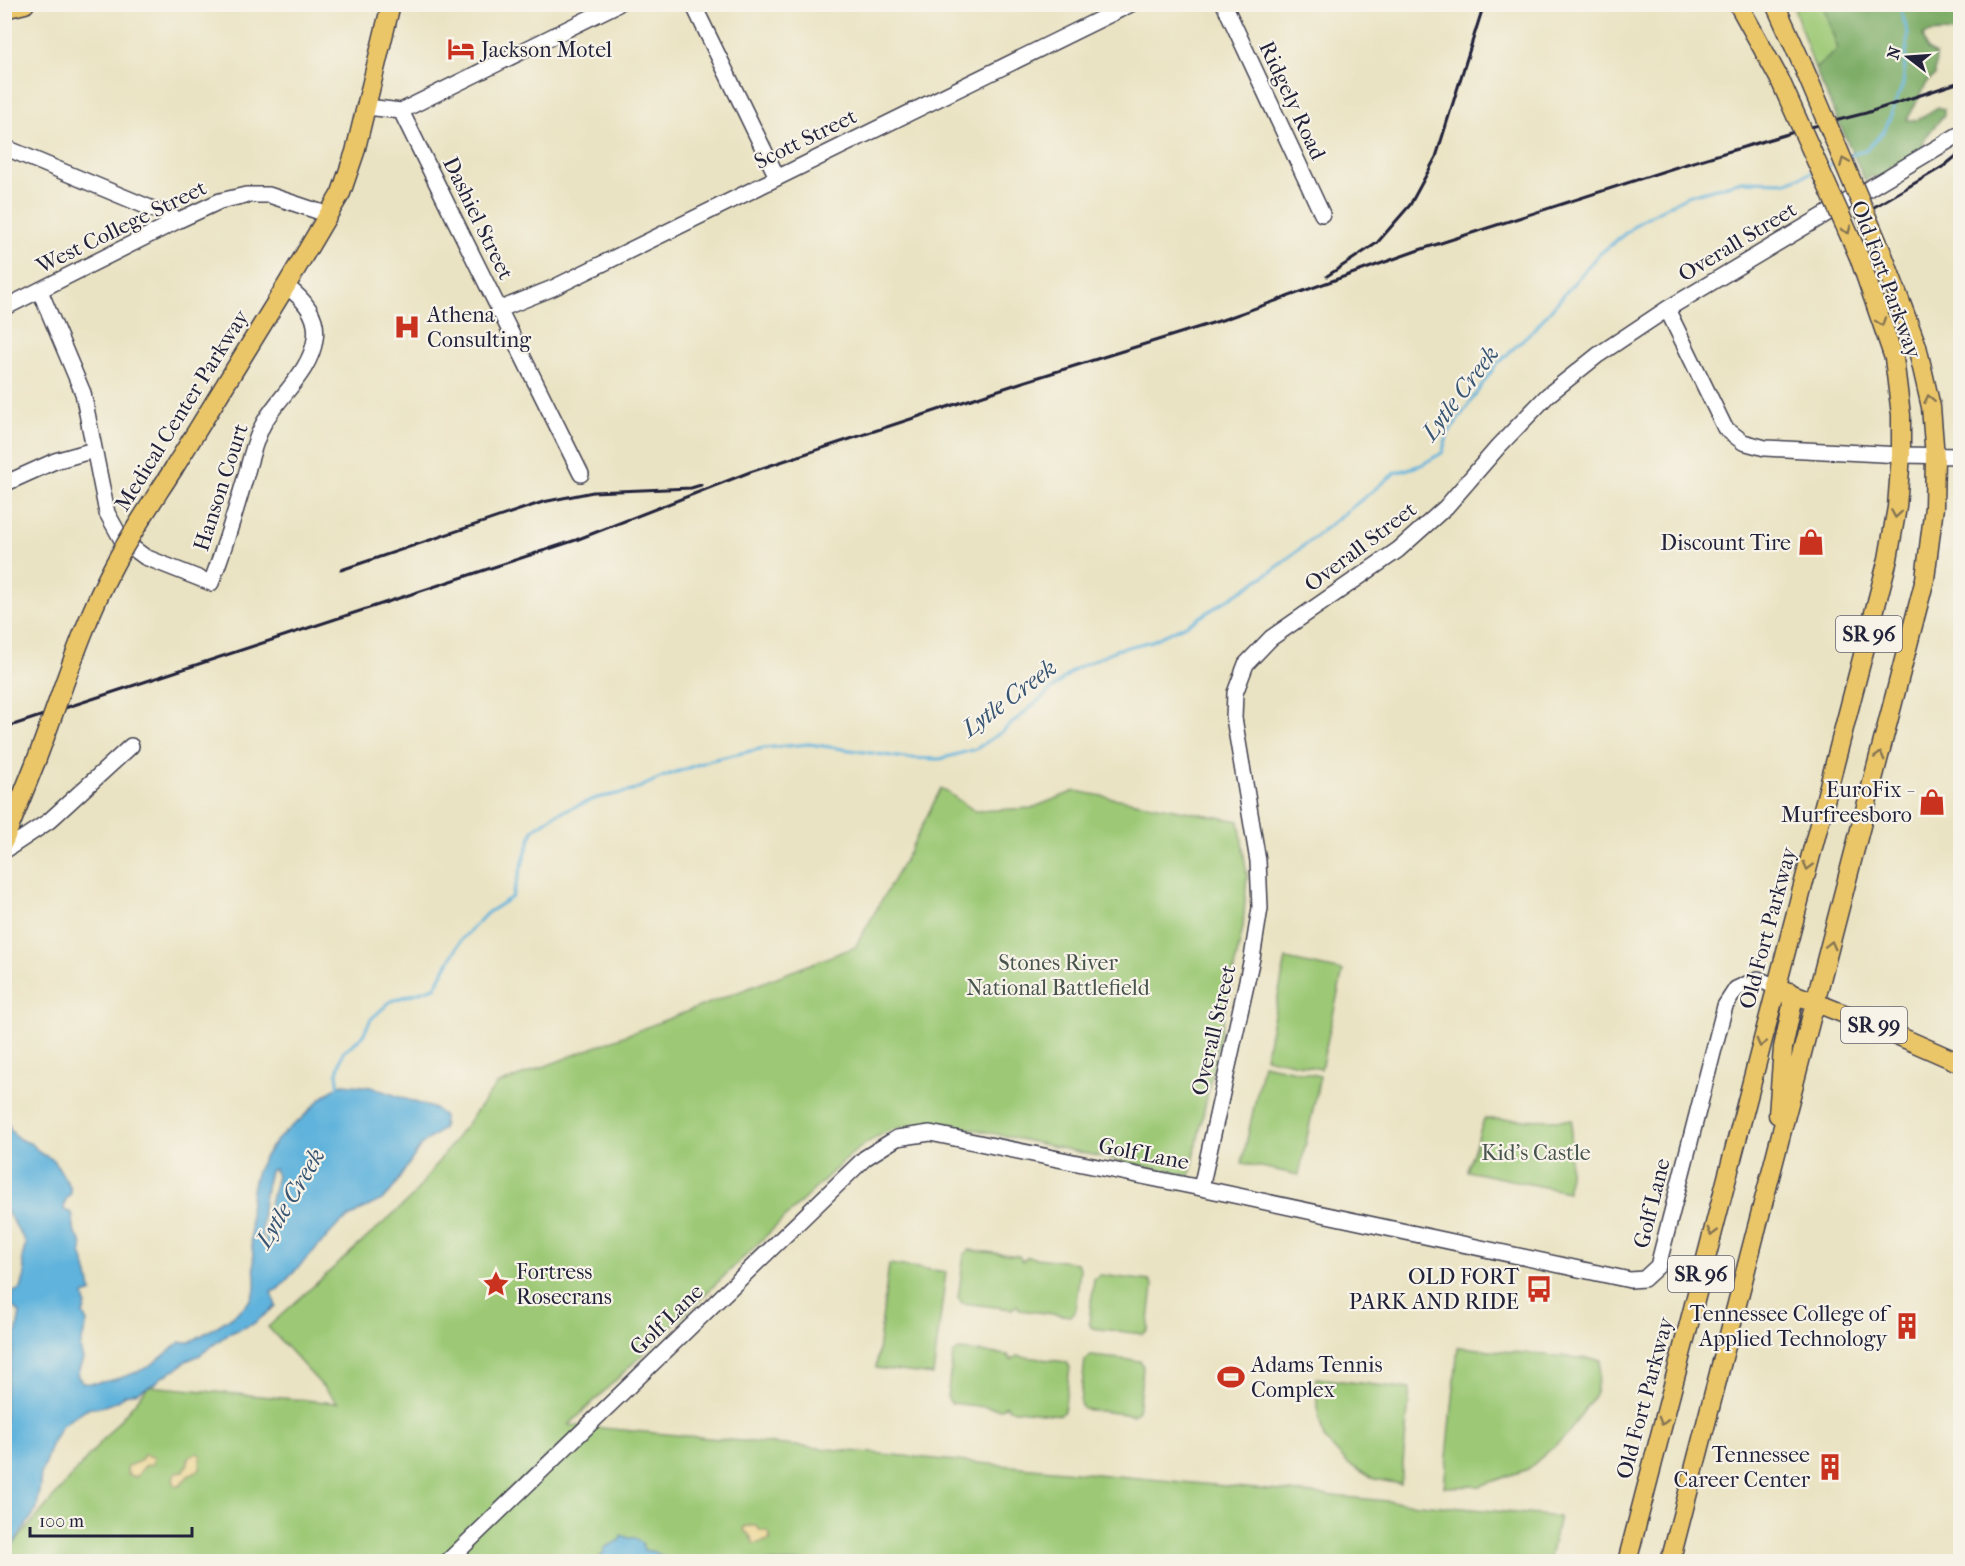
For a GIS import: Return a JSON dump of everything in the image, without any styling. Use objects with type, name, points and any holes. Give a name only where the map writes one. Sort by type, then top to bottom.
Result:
[{"type":"main road","points":[[4,9],[25,4]]},
{"type":"main road","name":"Medical Center Parkway","points":[[4,841],[86,627],[111,571],[341,193],[356,152],[391,4]]},
{"type":"main road","points":[[1738,4],[1780,80]]},
{"type":"main road","name":"Old Fort Parkway","points":[[1627,1562],[1783,989],[1888,560],[1897,507],[1901,415],[1894,358],[1859,257],[1747,4]]},
{"type":"main road","name":"Old Fort Parkway","points":[[1670,1562],[1925,579],[1934,507],[1935,457],[1931,406],[1917,346],[1883,255],[1775,4]]},
{"type":"main road","points":[[1783,4],[1803,66]]},
{"type":"main road","points":[[1775,1158],[1783,1048],[1792,1006],[1783,989]]},
{"type":"main road","name":"SR 99","points":[[1783,989],[1960,1063]]},
{"type":"street","points":[[367,107],[401,111],[618,4]]},
{"type":"street","points":[[693,4],[777,177]]},
{"type":"street","name":"Scott Street","points":[[498,310],[553,288],[1131,4]]},
{"type":"street","name":"Ridgely Road","points":[[1224,4],[1322,214]]},
{"type":"street","name":"Dashiel Street","points":[[401,111],[581,474]]},
{"type":"street","name":"Overall Street","points":[[1201,1188],[1252,958],[1260,908],[1258,861],[1234,718],[1235,693],[1246,664],[1271,638],[1398,550],[1414,536],[1446,507],[1498,447],[1548,395],[1598,355],[1667,309],[1960,134]]},
{"type":"street","points":[[4,147],[179,219]]},
{"type":"street","name":"West College Street","points":[[4,308],[219,201],[246,195],[268,195],[329,215]]},
{"type":"street","name":"Hanson Court","points":[[93,450],[107,513],[122,540],[145,556],[211,583],[222,556],[256,440],[265,421],[309,360],[315,340],[315,318],[299,295],[286,286]]},
{"type":"street","points":[[4,484],[55,461],[93,450],[82,393],[40,291]]},
{"type":"street","points":[[1667,309],[1725,428],[1743,442],[1765,448],[1935,457],[1960,456]]},
{"type":"street","points":[[4,851],[50,821],[131,746]]},
{"type":"street","name":"Golf Lane","points":[[447,1562],[865,1158],[897,1138],[930,1134],[1201,1188],[1630,1280],[1644,1280],[1658,1266],[1725,1006],[1736,989],[1758,979],[1783,989]]},
{"type":"green space","points":[[1793,5],[1823,5],[1838,49],[1815,69]]},
{"type":"green space","points":[[1823,5],[1960,5],[1960,33],[1936,32],[1923,35],[1927,50],[1936,55],[1935,76],[1928,81],[1907,120],[1917,120],[1938,107],[1944,109],[1944,115],[1925,138],[1917,166],[1890,182],[1872,176],[1865,181],[1815,69],[1838,49]]},
{"type":"green space","name":"Stones River National Battlefield","points":[[941,788],[975,811],[1032,808],[1075,791],[1239,821],[1247,876],[1243,927],[1190,1176],[949,1124],[906,1126],[894,1129],[872,1140],[847,1158],[569,1425],[1559,1517],[1549,1562],[5,1562],[5,1554],[149,1386],[338,1403],[268,1327],[412,1197],[496,1085],[855,947],[907,856]]},
{"type":"green space","points":[[1286,959],[1343,971],[1321,1069],[1265,1057]]},
{"type":"green space","points":[[1263,1064],[1320,1076],[1299,1175],[1242,1163]]},
{"type":"green space","name":"Kid's Castle","points":[[1484,1119],[1572,1120],[1568,1192],[1467,1171]]},
{"type":"green space","points":[[969,1250],[1019,1256],[1022,1261],[1028,1257],[1077,1263],[1080,1268],[1075,1312],[1070,1316],[1020,1310],[1017,1305],[1012,1309],[962,1303],[958,1298],[964,1254]]},
{"type":"green space","points":[[889,1264],[946,1272],[933,1375],[876,1368]]},
{"type":"green space","points":[[1100,1275],[1150,1281],[1153,1286],[1148,1330],[1143,1334],[1092,1328],[1089,1323],[1094,1279]]},
{"type":"green space","points":[[1458,1347],[1601,1360],[1596,1393],[1567,1435],[1528,1469],[1480,1486],[1444,1487]]},
{"type":"green space","points":[[959,1350],[1008,1355],[1011,1360],[1017,1356],[1066,1362],[1070,1367],[1064,1411],[1059,1415],[1009,1409],[1006,1405],[1001,1409],[951,1403],[947,1397],[953,1354]]},
{"type":"green space","points":[[1091,1356],[1140,1361],[1143,1367],[1138,1411],[1133,1415],[1083,1409],[1080,1403],[1085,1360]]},
{"type":"green space","points":[[1316,1378],[1410,1389],[1401,1484],[1374,1479],[1348,1464],[1324,1439],[1317,1408]]},
{"type":"sand","points":[[197,1453],[201,1456],[200,1469],[188,1476],[180,1486],[176,1486],[173,1479],[176,1472],[184,1471],[188,1457]]},
{"type":"sand","points":[[144,1455],[154,1457],[153,1464],[145,1466],[136,1477],[128,1475],[128,1466],[140,1461]]},
{"type":"sand","points":[[756,1526],[761,1531],[767,1531],[770,1540],[754,1544],[744,1530],[744,1527]]},
{"type":"water","points":[[343,1084],[371,1087],[435,1109],[444,1116],[443,1129],[422,1144],[391,1191],[382,1200],[339,1224],[278,1289],[271,1292],[276,1306],[253,1324],[228,1334],[200,1355],[160,1378],[156,1383],[138,1392],[125,1395],[118,1401],[86,1409],[62,1425],[51,1445],[41,1474],[37,1509],[14,1543],[5,1552],[5,1396],[20,1313],[12,1306],[13,1292],[21,1289],[25,1274],[22,1258],[26,1243],[5,1208],[5,1119],[11,1131],[19,1139],[32,1144],[40,1153],[54,1160],[70,1187],[71,1193],[65,1201],[64,1210],[72,1213],[75,1234],[81,1243],[81,1254],[92,1292],[84,1295],[86,1305],[83,1314],[87,1322],[80,1348],[83,1359],[77,1375],[83,1383],[92,1383],[133,1374],[151,1365],[180,1342],[190,1342],[226,1320],[250,1300],[254,1293],[255,1282],[250,1208],[251,1194],[258,1169],[264,1157],[283,1134],[320,1100]],"holes":[[[274,1169],[277,1176],[269,1207],[265,1246],[262,1244],[262,1226],[266,1189],[270,1171]]]},
{"type":"water","points":[[621,1535],[635,1538],[642,1543],[644,1550],[655,1552],[671,1561],[592,1561],[597,1560],[604,1552],[604,1548],[620,1540]]},
{"type":"waterway","name":"Lytle Creek","points":[[1849,156],[1867,149],[1885,130],[1903,84],[1908,34],[1899,4]]},
{"type":"waterway","name":"Lytle Creek","points":[[1824,167],[1838,161]]},
{"type":"waterway","name":"Lytle Creek","points":[[339,1089],[337,1073],[343,1052],[362,1037],[371,1019],[391,1001],[435,987],[461,940],[487,913],[512,897],[533,830],[556,814],[597,798],[632,791],[662,777],[711,760],[764,748],[809,744],[905,758],[940,759],[976,749],[1003,731],[1075,669],[1116,650],[1152,641],[1194,621],[1272,571],[1395,473],[1421,465],[1442,453],[1448,434],[1496,365],[1537,326],[1597,256],[1642,220],[1687,196],[1742,181],[1787,182],[1813,172]]},
{"type":"railway","points":[[1327,276],[1377,243],[1410,205],[1436,157],[1484,4]]},
{"type":"railway","points":[[4,728],[576,540],[750,472],[1023,382],[1222,320],[1419,250],[1680,166],[1866,113],[1960,82]]},
{"type":"railway","points":[[1857,217],[1944,166],[1960,153]]},
{"type":"railway","points":[[341,570],[543,502],[593,492],[691,488],[701,485]]},
{"type":"place","name":"Jackson Motel","points":[[461,49]]},
{"type":"place","name":"Athena Consulting","points":[[407,327]]},
{"type":"place","name":"Discount Tire","points":[[1811,542]]},
{"type":"place","name":"EuroFix - Murfreesboro","points":[[1932,802]]},
{"type":"place","name":"Fortress Rosecrans","points":[[496,1284]]},
{"type":"place","name":"OLD FORT PARK AND RIDE","points":[[1539,1289]]},
{"type":"place","name":"Tennessee College of Applied Technology","points":[[1907,1326]]},
{"type":"place","name":"Adams Tennis Complex","points":[[1231,1377]]},
{"type":"place","name":"Tennessee Career Center","points":[[1830,1467]]}]
